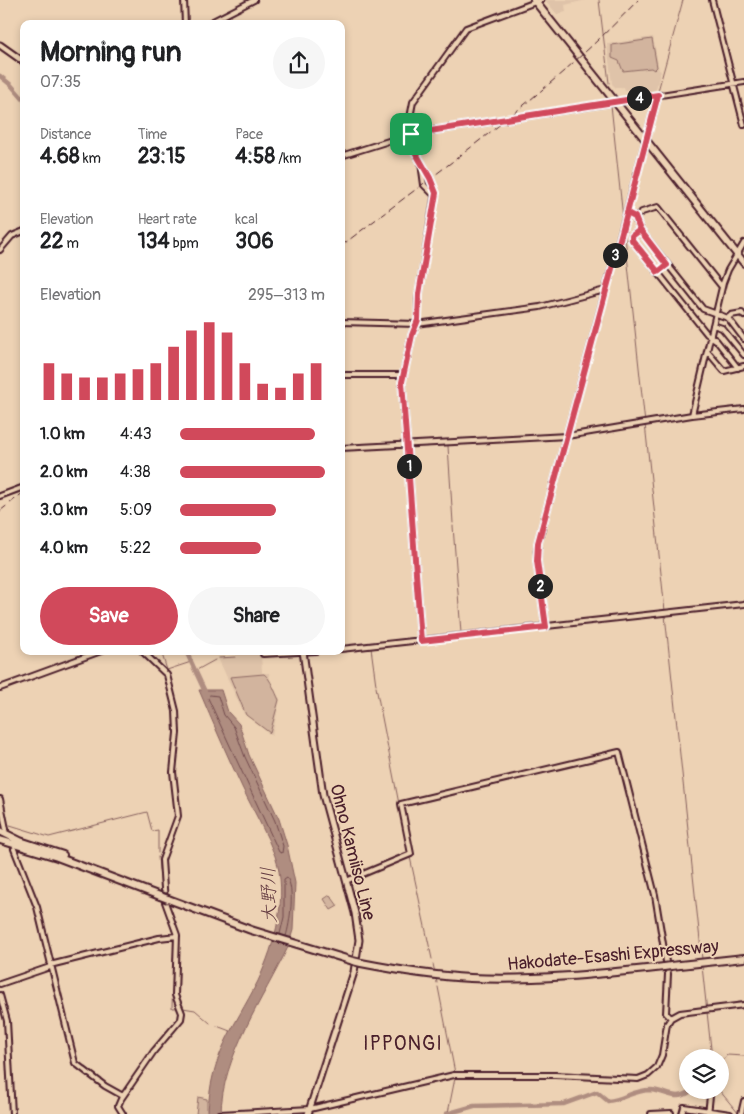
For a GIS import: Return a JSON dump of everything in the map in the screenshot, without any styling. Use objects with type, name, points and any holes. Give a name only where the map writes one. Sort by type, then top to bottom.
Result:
[{"type":"highway","points":[[538,1],[740,254],[744,263]]},
{"type":"highway","points":[[3,830],[20,841]]},
{"type":"highway","name":"Hakodate-Esashi Expressway","points":[[0,836],[45,848],[137,888]]},
{"type":"highway","name":"Hakodate-Esashi Expressway","points":[[0,840],[57,857],[251,930],[310,950],[357,962],[437,975],[520,979],[602,974],[744,958]]},
{"type":"highway","points":[[0,844],[57,857]]},
{"type":"main road","points":[[0,45],[20,59]]},
{"type":"main road","name":"Ohno Kamiiso Line","points":[[303,655],[323,795],[358,929],[357,957],[309,1111]]},
{"type":"street","points":[[184,0],[185,20]]},
{"type":"street","points":[[214,20],[254,0]]},
{"type":"street","points":[[712,0],[744,125]]},
{"type":"street","points":[[421,641],[402,385],[412,335],[417,324],[419,294],[435,196],[434,185],[414,150],[408,116],[413,102],[461,34],[473,24],[538,1]]},
{"type":"street","points":[[345,155],[411,134],[744,82]]},
{"type":"street","points":[[546,627],[537,550],[604,291],[658,95]]},
{"type":"street","points":[[421,162],[424,185],[435,196]]},
{"type":"street","points":[[635,217],[642,212],[658,207],[722,286]]},
{"type":"street","points":[[627,213],[635,217],[640,230],[701,307],[728,318],[744,340]]},
{"type":"street","points":[[640,230],[632,236],[632,240],[710,337],[716,340],[738,368]]},
{"type":"street","points":[[0,250],[12,236],[20,233]]},
{"type":"street","points":[[692,416],[722,286],[726,274],[740,254],[744,243]]},
{"type":"street","points":[[658,272],[667,265]]},
{"type":"street","points":[[345,322],[417,324],[540,307],[604,291]]},
{"type":"street","points":[[692,315],[701,307]]},
{"type":"street","points":[[728,318],[731,315],[742,314],[744,316]]},
{"type":"street","points":[[713,326],[722,328],[744,355]]},
{"type":"street","points":[[707,351],[724,370],[744,366]]},
{"type":"street","points":[[345,375],[403,374]]},
{"type":"street","points":[[345,448],[567,436],[648,422],[744,409]]},
{"type":"street","points":[[0,496],[20,490]]},
{"type":"street","points":[[345,648],[421,641],[744,604]]},
{"type":"street","points":[[0,688],[90,655]]},
{"type":"street","points":[[123,1114],[118,1104],[154,1051],[181,1019],[182,1013],[175,995],[175,936],[165,902],[162,860],[178,816],[173,772],[177,733],[176,711],[167,675],[146,655]]},
{"type":"street","points":[[346,882],[411,854],[401,804],[619,752],[655,895],[668,974],[666,1013],[670,1018]]},
{"type":"street","points":[[0,799],[3,830]]},
{"type":"street","points":[[14,849],[37,907],[50,966],[77,1066],[123,1096]]},
{"type":"street","points":[[0,984],[50,966],[175,936]]},
{"type":"street","points":[[0,995],[7,1021],[12,1114]]},
{"type":"street","points":[[220,1114],[309,1111],[454,1075],[555,1075],[638,1079],[652,1072],[659,1063],[666,1027],[670,1018],[680,1013],[744,1005]]},
{"type":"street","points":[[708,1112],[710,1099]]},
{"type":"street","points":[[742,1112],[744,1101]]},
{"type":"street","points":[[652,1114],[671,1113],[672,1106]]},
{"type":"street","points":[[682,1114],[684,1107],[730,1114]]},
{"type":"street","points":[[694,1108],[694,1114]]},
{"type":"shaded area","points":[[545,0],[586,0],[565,5],[566,12],[557,14]]},
{"type":"shaded area","points":[[653,37],[659,70],[661,71],[655,92],[635,96],[634,89],[616,88],[612,84],[607,44]]},
{"type":"shaded area","points":[[236,655],[261,655],[262,673],[269,673],[271,684],[280,699],[272,736],[244,714],[218,658],[236,657]]},
{"type":"green space","points":[[652,39],[657,67],[654,70],[651,68],[623,71],[619,61],[612,58],[612,45]]},
{"type":"green space","points":[[264,674],[271,682],[279,700],[270,733],[246,715],[230,677]]},
{"type":"green space","points":[[330,895],[338,906],[331,910],[324,899]]},
{"type":"green space","points":[[198,1097],[207,1099],[207,1114],[196,1114]]},
{"type":"water","points":[[199,690],[221,690],[228,712],[239,724],[249,755],[279,819],[295,883],[293,930],[288,947],[236,1050],[228,1071],[221,1114],[208,1114],[213,1075],[224,1044],[258,981],[270,951],[278,920],[281,887],[275,856],[236,775]]},
{"type":"waterway","points":[[181,0],[182,11]]},
{"type":"waterway","points":[[599,0],[609,83]]},
{"type":"waterway","points":[[658,91],[683,0]]},
{"type":"waterway","points":[[186,11],[187,20]]},
{"type":"waterway","name":"大野川","points":[[0,76],[20,95]]},
{"type":"waterway","points":[[611,105],[623,218]]},
{"type":"waterway","points":[[604,289],[620,227]]},
{"type":"waterway","points":[[624,227],[665,611]]},
{"type":"waterway","points":[[598,311],[603,293]]},
{"type":"waterway","points":[[565,434],[594,327]]},
{"type":"waterway","points":[[539,625],[542,619],[533,551],[564,438]]},
{"type":"waterway","points":[[448,446],[453,523]]},
{"type":"waterway","points":[[423,638],[461,633],[453,526]]},
{"type":"waterway","points":[[665,615],[702,959]]},
{"type":"waterway","points":[[378,643],[418,638]]},
{"type":"waterway","points":[[372,648],[378,647]]},
{"type":"waterway","points":[[371,648],[376,685]]},
{"type":"waterway","points":[[162,655],[167,670],[191,662]]},
{"type":"waterway","name":"大野川","points":[[188,655],[207,696]]},
{"type":"waterway","points":[[272,656],[298,655]]},
{"type":"waterway","points":[[219,658],[235,657]]},
{"type":"waterway","points":[[195,671],[215,660]]},
{"type":"waterway","points":[[58,665],[65,662]]},
{"type":"waterway","points":[[43,670],[53,666]]},
{"type":"waterway","points":[[30,675],[38,672]]},
{"type":"waterway","points":[[376,687],[399,804]]},
{"type":"waterway","points":[[10,825],[49,837],[147,812],[152,831],[158,830],[158,853]]},
{"type":"waterway","points":[[158,857],[161,893]]},
{"type":"waterway","points":[[410,857],[432,959]]},
{"type":"waterway","points":[[161,900],[174,934],[172,1008],[178,1008]]},
{"type":"waterway","points":[[433,964],[435,973]]},
{"type":"waterway","points":[[702,966],[711,1049]]},
{"type":"waterway","points":[[436,977],[437,983]]},
{"type":"waterway","points":[[438,987],[455,1073]]},
{"type":"waterway","points":[[183,1008],[195,1010],[210,1023]]},
{"type":"waterway","points":[[217,1026],[230,1031]]},
{"type":"waterway","points":[[729,1055],[744,1056]]},
{"type":"waterway","points":[[448,1113],[455,1078]]},
{"type":"waterway","points":[[446,1114],[474,1106],[564,1104],[597,1092],[608,1101],[644,1090],[679,1096]]},
{"type":"waterway","points":[[726,1099],[739,1114]]},
{"type":"railway","points":[[345,243],[495,129],[569,67],[638,0]]},
{"type":"railway","points":[[0,511],[20,495]]},
{"type":"district","name":"IPPONGI","points":[[403,1043]]},
{"type":"route","points":[[411,134],[414,150],[434,185],[436,193],[418,300],[418,320],[412,335],[402,382],[421,641],[546,627],[537,561],[538,543],[627,213],[635,217],[640,230],[632,236],[632,240],[658,272],[667,265],[640,230],[635,217],[630,214],[627,213],[658,95],[411,134]]}]
